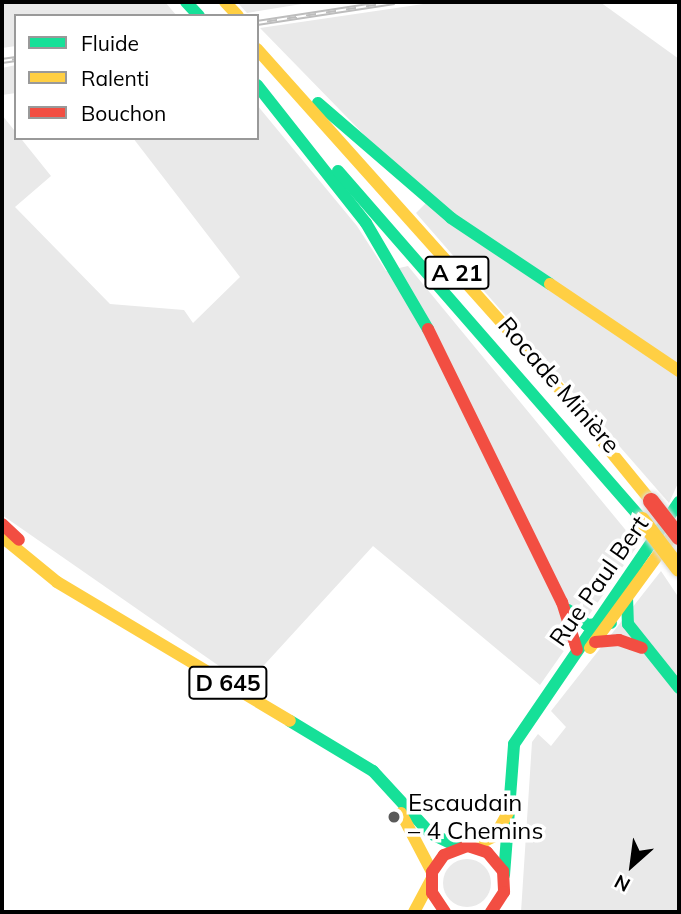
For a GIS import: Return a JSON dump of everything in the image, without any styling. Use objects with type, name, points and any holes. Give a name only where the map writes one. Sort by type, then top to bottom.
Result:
[{"type":"main road","points":[[259,43],[339,124],[436,207],[679,371]]},
{"type":"main road","name":"Rocade Minière","points":[[259,43],[549,376],[679,537]]},
{"type":"main road","name":"Rocade Minière","points":[[259,85],[543,399],[679,569]]},
{"type":"main road","points":[[259,86],[402,278],[562,602],[577,650]]},
{"type":"main road","name":"Rue Paul Bert","points":[[556,685],[600,630],[679,502]]},
{"type":"main road","name":"D 645","points":[[2,524],[113,615]]},
{"type":"main road","name":"Rue Paul Bert","points":[[497,908],[504,875],[512,750],[577,650],[626,603],[679,526]]},
{"type":"main road","name":"D 645","points":[[2,537],[44,573],[342,751],[385,780],[433,835],[466,847]]},
{"type":"main road","points":[[637,568],[626,603],[642,648],[679,688]]},
{"type":"main road","points":[[562,602],[575,618],[642,648]]},
{"type":"main road","name":"D 645","points":[[342,751],[409,823],[432,876]]},
{"type":"main road","points":[[414,912],[432,876],[466,847],[495,836],[510,810]]},
{"type":"main road","points":[[466,847],[491,854],[504,875]]},
{"type":"main road","points":[[432,876],[445,912]]},
{"type":"shaded area","points":[[2,2],[165,2],[175,14],[14,14],[14,46],[2,48]]},
{"type":"shaded area","points":[[237,2],[314,2],[247,13]]},
{"type":"shaded area","points":[[437,2],[600,2],[679,59],[679,481],[669,503],[416,213],[433,196],[378,149],[260,28]]},
{"type":"shaded area","points":[[14,65],[14,93],[2,95],[2,68]]},
{"type":"shaded area","points":[[259,107],[357,226],[386,271],[408,266],[638,545],[540,685],[373,546],[255,675],[222,668],[2,515],[2,115],[14,130],[14,140],[22,140],[51,176],[15,207],[110,304],[184,310],[193,323],[240,277],[135,140],[259,140]]},
{"type":"shaded area","points":[[661,571],[679,598],[679,912],[521,912],[532,742],[538,734],[551,746],[566,727],[551,711]]},
{"type":"shaded area","points":[[467,859],[484,866],[491,883],[484,900],[467,907],[450,900],[443,883],[450,866]]},
{"type":"railway","points":[[259,23],[394,2]]},
{"type":"railway","points":[[2,61],[14,59]]},
{"type":"traffic: fast","points":[[186,2],[197,14]]},
{"type":"traffic: fast","points":[[259,88],[366,223],[428,329]]},
{"type":"traffic: fast","points":[[318,103],[451,218],[550,284]]},
{"type":"traffic: fast","points":[[338,171],[642,520]]},
{"type":"traffic: fast","points":[[504,875],[514,744],[679,502]]},
{"type":"traffic: fast","points":[[637,568],[627,597],[628,624],[679,688]]},
{"type":"traffic: fast","points":[[568,610],[587,625],[611,623]]},
{"type":"traffic: fast","points":[[290,721],[373,771],[430,833],[459,847]]},
{"type":"traffic: slow","points":[[225,2],[236,14]]},
{"type":"traffic: slow","points":[[259,51],[549,376],[651,501]]},
{"type":"traffic: slow","points":[[550,284],[679,371]]},
{"type":"traffic: slow","points":[[642,520],[679,569]]},
{"type":"traffic: slow","points":[[590,648],[679,526]]},
{"type":"traffic: slow","points":[[2,537],[57,582],[290,721]]},
{"type":"traffic: slow","points":[[472,847],[495,836],[509,811]]},
{"type":"traffic: slow","points":[[401,813],[432,872]]},
{"type":"traffic: slow","points":[[414,912],[431,880]]},
{"type":"traffic: jam","points":[[428,329],[562,602],[577,650]]},
{"type":"traffic: jam","points":[[651,501],[679,537]]},
{"type":"traffic: jam","points":[[2,524],[19,540]]},
{"type":"traffic: jam","points":[[595,642],[619,640],[642,648]]},
{"type":"traffic: jam","points":[[445,912],[432,893],[432,872],[444,855],[468,846],[487,852],[503,871],[504,892],[491,912]]},
{"type":"place","name":"Escaudain – 4 Chemins","points":[[394,817]]}]
